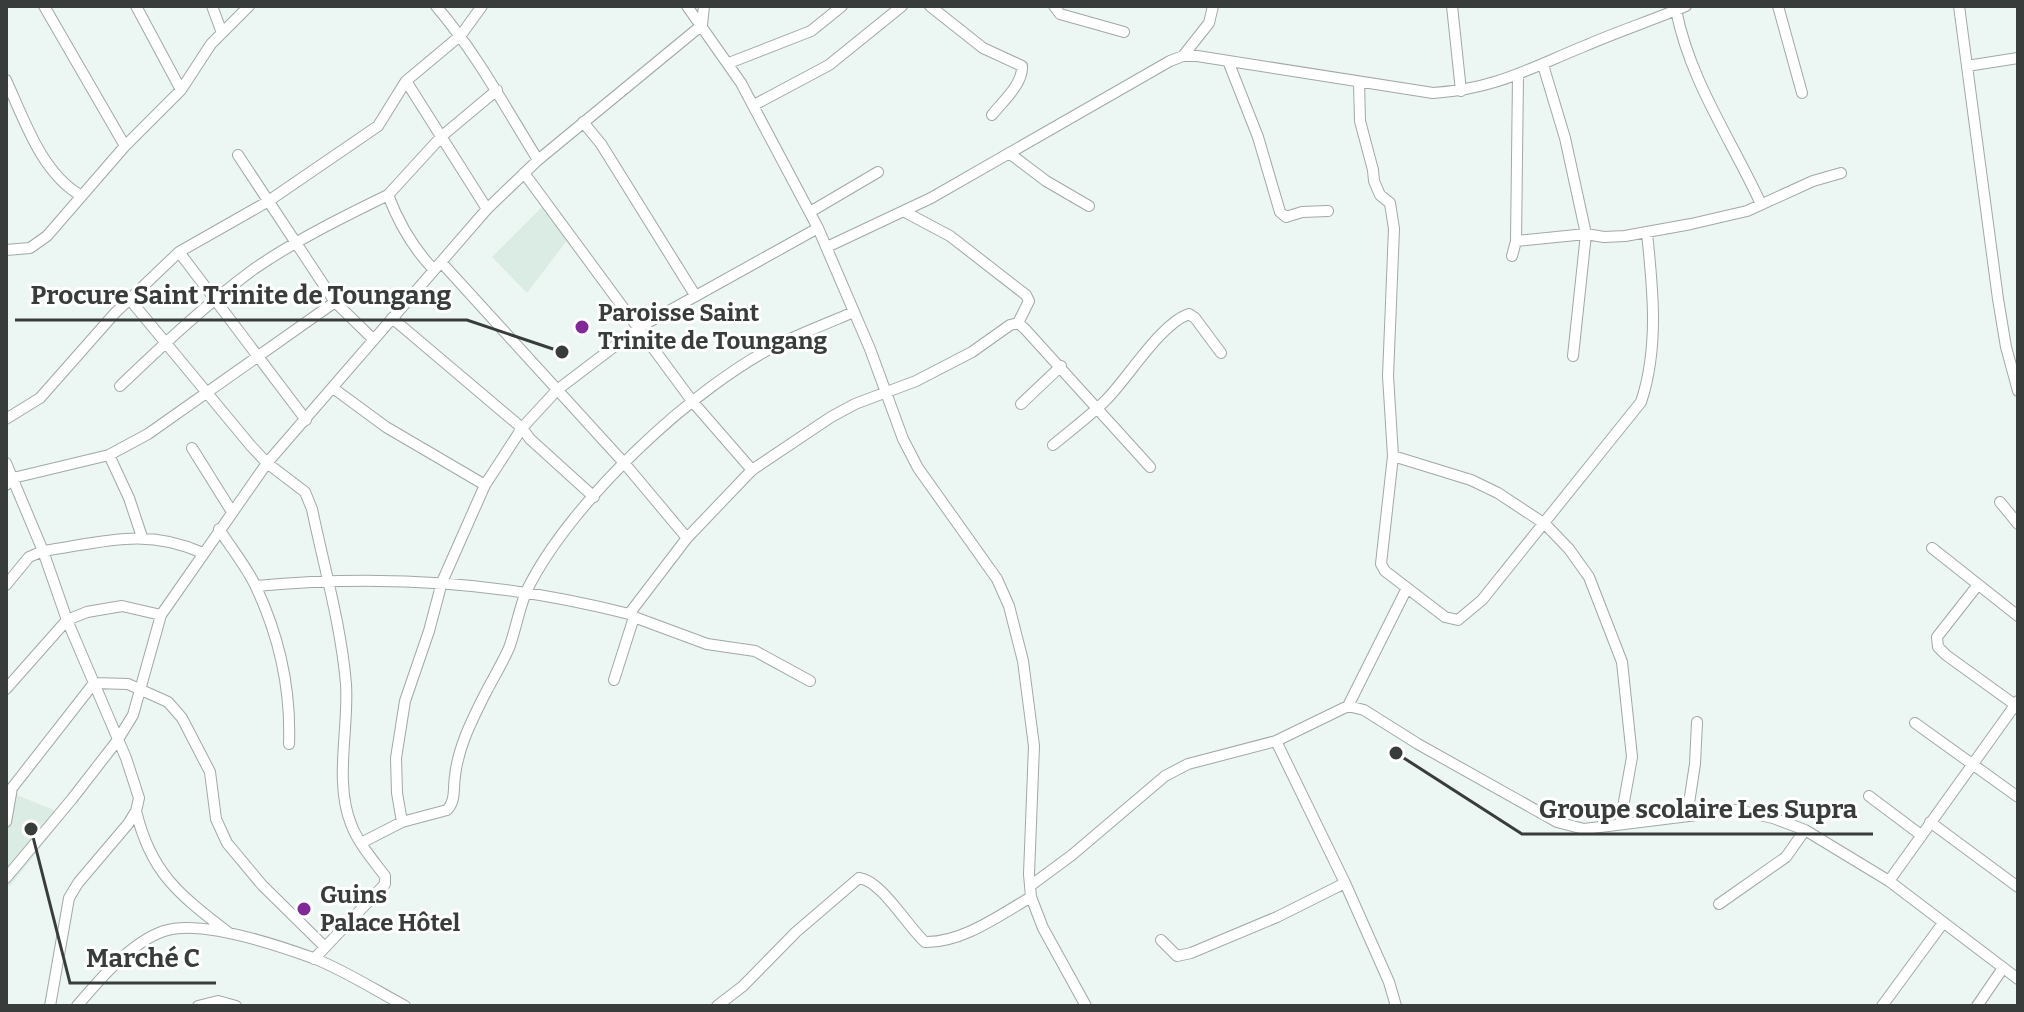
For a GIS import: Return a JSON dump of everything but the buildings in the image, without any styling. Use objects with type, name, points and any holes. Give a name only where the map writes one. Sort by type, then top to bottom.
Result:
[{"type":"street","points":[[44,6],[125,146]]},
{"type":"street","points":[[136,6],[181,90]]},
{"type":"street","points":[[212,6],[222,33]]},
{"type":"street","points":[[6,250],[30,248],[40,242],[125,146],[181,90],[211,44],[249,6]]},
{"type":"street","points":[[436,6],[461,35],[538,160]]},
{"type":"street","points":[[6,419],[40,398],[115,313],[179,252],[267,202],[378,126],[406,81],[461,35],[482,6]]},
{"type":"street","points":[[687,6],[729,63],[810,212],[887,392],[903,439],[918,468],[997,579],[1012,617],[1026,674],[1034,746],[1030,891],[1043,928],[1086,1006]]},
{"type":"street","points":[[6,878],[117,741],[133,715],[161,615],[267,463],[487,209],[538,160],[702,25],[704,6]]},
{"type":"street","points":[[729,63],[811,31],[842,6]]},
{"type":"street","points":[[754,105],[829,65],[902,6]]},
{"type":"street","points":[[930,6],[983,48],[1022,66],[1017,83],[992,115]]},
{"type":"street","points":[[1054,6],[1060,14],[1124,32]]},
{"type":"street","points":[[827,247],[905,212],[1156,68],[1183,56],[1209,23],[1213,6]]},
{"type":"street","points":[[1452,6],[1461,91]]},
{"type":"street","points":[[1778,6],[1802,93]]},
{"type":"street","points":[[1959,6],[1998,299],[2018,391]]},
{"type":"street","points":[[1183,56],[1433,93],[1461,91],[1518,76],[1681,8],[1680,31],[1702,91],[1741,160],[1761,204]]},
{"type":"street","points":[[1967,66],[2018,58]]},
{"type":"street","points":[[1228,61],[1258,137],[1280,212],[1286,217],[1302,212],[1328,211]]},
{"type":"street","points":[[1543,65],[1565,138],[1586,234],[1573,356]]},
{"type":"street","points":[[1512,256],[1516,241],[1518,76]]},
{"type":"street","points":[[6,80],[41,152],[66,185],[80,195]]},
{"type":"street","points":[[406,81],[487,209]]},
{"type":"street","points":[[1359,82],[1360,121],[1374,181],[1380,195],[1390,203],[1394,229],[1389,348],[1393,456],[1381,564],[1385,571],[1445,617],[1458,620],[1482,600],[1641,402],[1649,378],[1653,325],[1647,233]]},
{"type":"street","points":[[120,386],[166,341],[257,267],[341,218],[388,195],[442,136],[497,90]]},
{"type":"street","points":[[583,122],[601,144],[695,295]]},
{"type":"street","points":[[1009,153],[1046,181],[1089,206]]},
{"type":"street","points":[[238,155],[335,302],[373,339]]},
{"type":"street","points":[[810,212],[878,172]]},
{"type":"street","points":[[524,173],[692,401],[752,470]]},
{"type":"street","points":[[1516,241],[1586,234],[1604,237],[1647,233],[1731,215],[1813,181],[1841,173]]},
{"type":"street","points":[[388,195],[404,231],[419,254],[437,266],[557,390],[687,538]]},
{"type":"street","points":[[614,680],[632,615],[687,538],[752,470],[831,417],[916,381],[972,352],[1010,325],[1018,323],[1029,301],[1026,295],[950,236],[905,212]]},
{"type":"street","points":[[402,822],[397,793],[398,744],[405,701],[442,582],[485,485],[522,428],[557,390],[640,327],[818,228]]},
{"type":"street","points":[[179,252],[306,420]]},
{"type":"street","points":[[131,301],[207,391],[229,422],[267,463],[305,492],[312,509],[346,684],[346,803],[351,825],[385,876],[385,884],[314,959]]},
{"type":"street","points":[[10,481],[109,455],[148,434],[335,302]]},
{"type":"street","points":[[361,843],[402,822],[452,806],[463,740],[509,647],[527,591],[551,551],[594,497],[692,401],[781,343],[854,312]]},
{"type":"street","points":[[1053,445],[1098,408],[1147,349],[1181,317],[1189,314],[1195,318],[1221,353]]},
{"type":"street","points":[[392,318],[522,428],[530,439],[594,497]]},
{"type":"street","points":[[1018,323],[1061,366],[1150,467]]},
{"type":"street","points":[[1021,404],[1061,366]]},
{"type":"street","points":[[333,388],[399,436],[485,485]]},
{"type":"street","points":[[192,448],[232,512]]},
{"type":"street","points":[[109,455],[129,498],[142,537]]},
{"type":"street","points":[[1393,456],[1471,480],[1498,493],[1545,524],[1569,549],[1589,577],[1622,662],[1632,757],[1620,824]]},
{"type":"street","points":[[6,463],[10,481],[43,551],[67,620],[86,658],[136,783],[139,798],[136,811],[69,898],[50,1006]]},
{"type":"street","points":[[2000,502],[2018,524]]},
{"type":"street","points":[[219,529],[256,586],[275,639],[288,688],[289,744]]},
{"type":"street","points":[[6,585],[29,557],[43,551],[142,537],[179,543],[203,553]]},
{"type":"street","points":[[1932,548],[2018,616]]},
{"type":"street","points":[[256,586],[326,579],[442,582],[527,591],[632,615],[707,644],[755,651],[810,681]]},
{"type":"street","points":[[1889,881],[2017,704],[1938,647],[1937,637],[1977,586]]},
{"type":"street","points":[[717,1006],[743,986],[796,932],[859,878],[866,878],[877,887],[925,942],[936,942],[980,926],[1030,891],[1165,776],[1188,764],[1276,741],[1348,706],[1407,588]]},
{"type":"street","points":[[6,689],[67,620],[87,612],[122,606],[161,615]]},
{"type":"street","points":[[6,822],[12,788],[94,683],[118,682],[141,690],[168,702],[182,718],[210,772],[216,819],[227,843],[262,885],[325,947]]},
{"type":"street","points":[[1348,706],[1364,710],[1557,822],[1584,829],[1737,810],[1773,818],[1805,830],[1889,881],[2018,979]]},
{"type":"street","points":[[1687,816],[1695,764],[1697,722]]},
{"type":"street","points":[[1915,723],[2018,797]]},
{"type":"street","points":[[1276,741],[1345,883],[1389,982],[1396,1006]]},
{"type":"street","points":[[1869,796],[1921,835]]},
{"type":"street","points":[[136,811],[147,850],[157,866],[172,885],[230,933]]},
{"type":"street","points":[[1930,822],[2018,887]]},
{"type":"street","points":[[1719,904],[1786,857],[1805,830]]},
{"type":"street","points":[[1161,940],[1177,956],[1191,953],[1277,917],[1345,883]]},
{"type":"street","points":[[1882,1006],[1943,923]]},
{"type":"street","points":[[77,1006],[102,976],[142,943],[163,931],[187,926],[230,933],[314,959],[405,1006]]},
{"type":"street","points":[[1977,1006],[2003,968]]},
{"type":"street","points":[[198,1006],[218,1001],[236,1006]]},
{"type":"shaded area","points":[[544,205],[568,239],[527,293],[492,257]]},
{"type":"shaded area","points":[[12,793],[66,815],[10,886],[6,885],[6,843]]},
{"type":"place","name":"Paroisse Saint Trinite de Toungang","points":[[582,327]]},
{"type":"place","name":"Procure Saint Trinite de Toungang","points":[[562,352]]},
{"type":"place","name":"Groupe scolaire Les Supra","points":[[1396,753]]},
{"type":"place","name":"Marché C","points":[[31,829]]},
{"type":"place","name":"Guins Palace Hôtel","points":[[304,909]]}]
